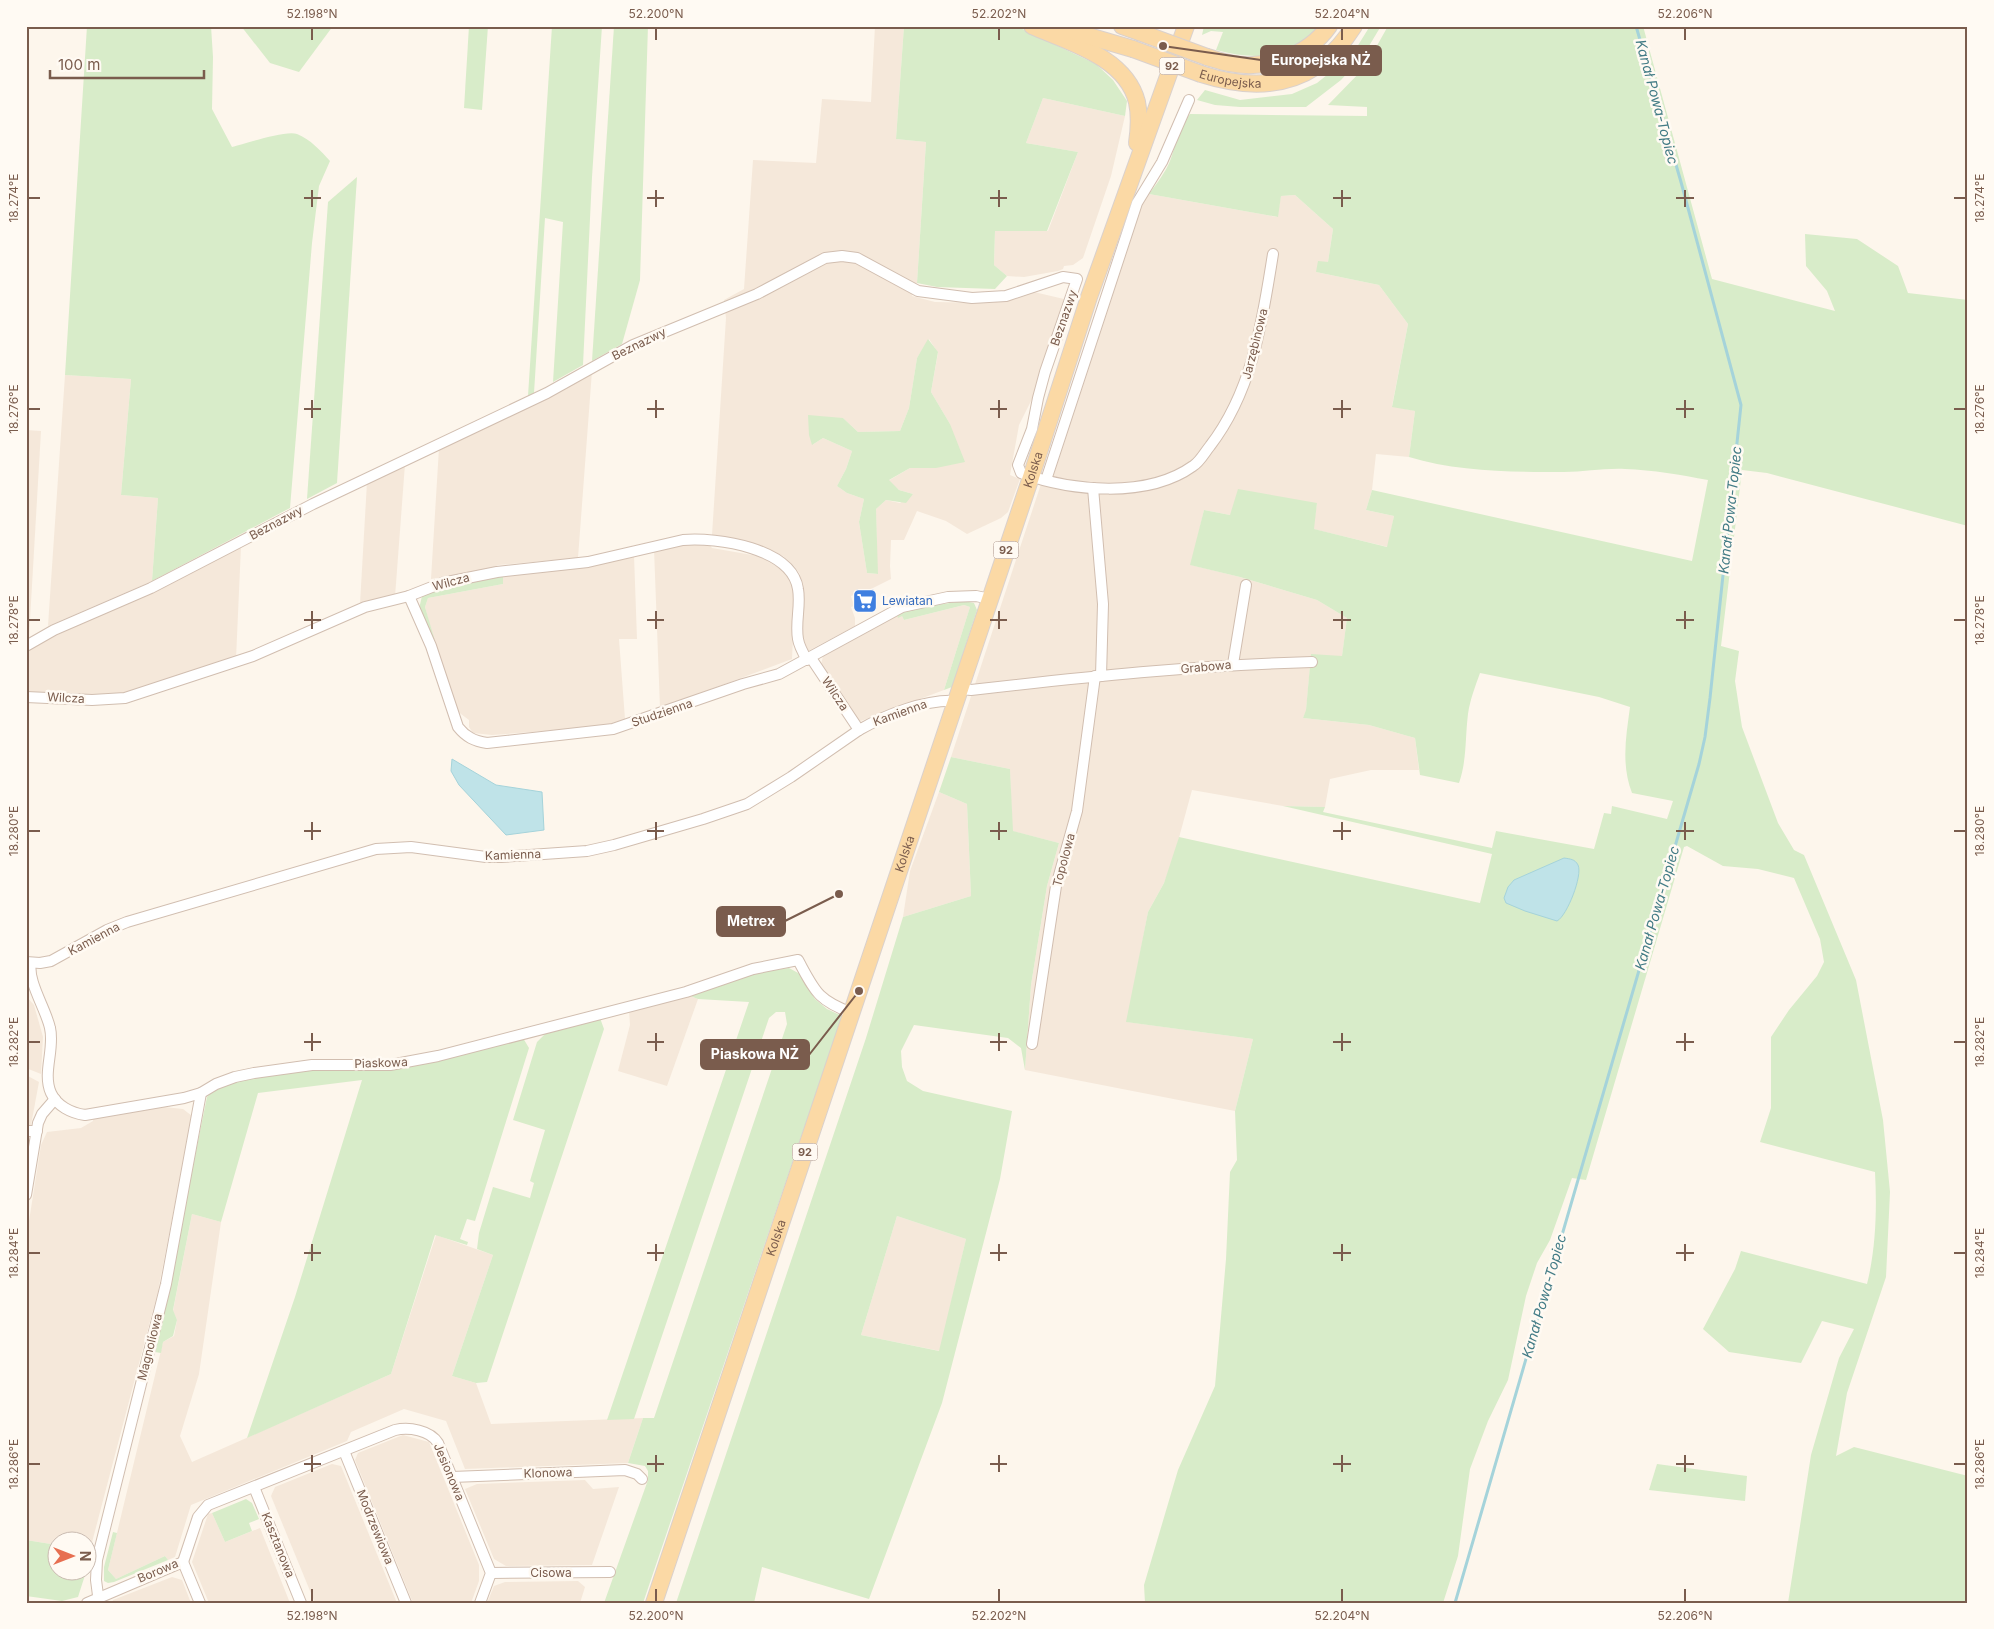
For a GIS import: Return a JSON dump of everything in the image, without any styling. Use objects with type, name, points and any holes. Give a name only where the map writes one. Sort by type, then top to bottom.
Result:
[{"type":"main road","points":[[1032,26],[1095,54],[1112,64],[1133,91],[1139,110],[1140,123],[1134,173]]},
{"type":"main road","name":"Europejska","points":[[1065,26],[1201,74],[1223,81],[1248,85],[1270,84],[1304,73],[1324,61],[1338,48],[1354,26]]},
{"type":"main road","name":"Europejska","points":[[1122,26],[1230,64],[1256,64],[1273,62],[1298,53],[1310,46],[1329,26]]},
{"type":"main road","name":"Kolska","points":[[654,1603],[990,599],[1039,478],[1089,297],[1186,26]]},
{"type":"street","points":[[1094,488],[1039,478],[1137,203],[1162,162],[1188,100]]},
{"type":"street","name":"Jarzębinowa","points":[[1094,488],[1123,488],[1161,481],[1194,466],[1216,437],[1244,389],[1261,328],[1273,254]]},
{"type":"street","name":"Beznazwy","points":[[26,646],[54,630],[151,588],[313,504],[546,392],[633,345],[757,294],[812,263],[835,256],[850,256],[863,260],[918,291],[965,298],[1006,296],[1057,278],[1077,279],[1045,372],[1032,429],[1018,465],[1021,473],[1039,478]]},
{"type":"street","name":"Topolowa","points":[[1032,1044],[1056,886],[1077,811],[1098,676],[1102,604],[1094,488]]},
{"type":"street","name":"Wilcza","points":[[26,697],[92,700],[125,698],[253,656],[365,606],[410,596],[442,583],[472,576],[588,562],[684,540],[710,540],[747,547],[761,552],[780,562],[792,572],[799,596],[798,638],[809,659],[859,730]]},
{"type":"street","points":[[1233,664],[1246,585]]},
{"type":"street","name":"Studzienna","points":[[410,596],[431,646],[458,727],[464,734],[478,742],[487,743],[614,730],[743,684],[779,674],[902,607],[948,597],[976,596],[990,599]]},
{"type":"street","name":"Grabowa","points":[[1098,676],[1233,664],[1312,662]]},
{"type":"street","points":[[958,695],[971,690],[1098,676]]},
{"type":"street","name":"Kamienna","points":[[29,963],[53,960],[119,924],[376,849],[400,846],[419,847],[486,857],[501,857],[587,850],[632,840],[747,804],[792,777],[859,730],[881,719],[958,695]]},
{"type":"street","name":"Piaskowa","points":[[55,1099],[70,1110],[85,1115],[201,1094],[216,1084],[254,1073],[312,1065],[390,1065],[438,1056],[686,992],[753,970],[798,960],[819,996],[831,1005],[852,1013]]},
{"type":"street","points":[[26,1195],[31,1131],[55,1099],[48,1081],[52,1047],[50,1028],[31,975],[29,963]]},
{"type":"street","name":"Magnoliowa","points":[[98,1601],[96,1580],[98,1560],[166,1284],[201,1094]]},
{"type":"street","name":"Jesionowa","points":[[254,1487],[395,1430],[410,1429],[427,1434],[436,1439],[492,1573]]},
{"type":"street","name":"Modrzewiowa","points":[[344,1451],[406,1603]]},
{"type":"street","name":"Klonowa","points":[[452,1477],[625,1470],[637,1474],[642,1479]]},
{"type":"street","name":"Borowa","points":[[87,1603],[98,1601],[116,1589],[183,1562],[198,1517],[203,1509],[254,1487]]},
{"type":"street","name":"Kasztanowa","points":[[254,1487],[302,1603]]},
{"type":"street","points":[[183,1562],[200,1603]]},
{"type":"street","name":"Cisowa","points":[[492,1573],[610,1572]]},
{"type":"street","points":[[480,1603],[492,1573]]},
{"type":"shaded area","points":[[875,26],[904,26],[896,139],[926,142],[917,283],[912,296],[935,302],[988,303],[1004,301],[1034,292],[1064,299],[1032,399],[1019,425],[1010,475],[1020,479],[1008,512],[1001,518],[967,534],[946,521],[917,511],[904,540],[891,540],[891,579],[851,596],[854,606],[851,607],[855,618],[855,626],[808,651],[801,633],[803,602],[800,574],[794,566],[783,556],[712,535],[726,318],[724,300],[744,289],[753,160],[816,163],[822,99],[871,102]],"holes":[[[929,339],[938,353],[931,392],[950,424],[936,468],[910,468],[888,481],[899,490],[913,494],[900,503],[886,500],[876,509],[877,574],[867,573],[859,522],[864,499],[847,493],[837,486],[846,469],[852,451],[823,438],[812,445],[843,418],[858,432],[900,431],[909,408],[917,358]]]},
{"type":"shaded area","points":[[1043,98],[1125,116],[1111,176],[1083,258],[1073,265],[1064,266],[1063,269],[1058,271],[1024,277],[1007,276],[994,265],[995,230],[1048,231],[1078,152],[1026,143]]},
{"type":"shaded area","points":[[1149,194],[1277,217],[1281,196],[1295,195],[1333,229],[1328,262],[1316,272],[1379,285],[1408,324],[1392,406],[1415,411],[1409,457],[1376,454],[1372,490],[1366,510],[1394,516],[1388,547],[1313,529],[1317,503],[1230,515],[1204,510],[1191,565],[1240,577],[1317,600],[1347,618],[1342,657],[1311,655],[1306,711],[1303,718],[1369,725],[1415,738],[1419,770],[1371,770],[1330,779],[1325,807],[1283,806],[1192,790],[1174,856],[1164,883],[1148,912],[1127,1022],[1253,1039],[1235,1111],[1025,1070],[1031,985],[1047,886],[1059,843],[1012,831],[1010,769],[951,757],[1040,487],[1109,304],[1144,199]]},
{"type":"shaded area","points":[[592,371],[578,558],[498,565],[489,570],[431,579],[439,448]]},
{"type":"shaded area","points":[[65,375],[131,379],[121,495],[158,498],[152,581],[48,626]]},
{"type":"shaded area","points":[[26,430],[41,431],[29,637],[26,639]]},
{"type":"shaded area","points":[[405,464],[395,597],[360,604],[367,482]]},
{"type":"shaded area","points":[[689,544],[709,544],[712,548],[758,556],[788,573],[795,595],[792,659],[660,708],[654,549]]},
{"type":"shaded area","points":[[241,546],[236,659],[121,694],[105,697],[26,694],[26,650]]},
{"type":"shaded area","points":[[634,555],[637,639],[619,639],[625,719],[606,725],[585,728],[492,735],[473,733],[469,727],[469,720],[457,711],[425,607],[428,598],[503,584],[502,576]]},
{"type":"shaded area","points":[[964,605],[970,607],[944,690],[861,721],[858,720],[821,665],[823,656],[897,615],[902,616],[904,620]]},
{"type":"shaded area","points":[[939,792],[967,804],[971,896],[903,917],[910,871]]},
{"type":"shaded area","points":[[688,995],[698,999],[667,1086],[618,1071],[630,1025],[629,1010]]},
{"type":"shaded area","points":[[26,996],[34,1005],[43,1037],[41,1074],[26,1068]]},
{"type":"shaded area","points":[[26,1075],[39,1082],[31,1125],[26,1126]]},
{"type":"shaded area","points":[[164,1107],[183,1109],[192,1116],[158,1291],[95,1532],[48,1532],[48,1544],[26,1540],[26,1240],[41,1145],[47,1132],[81,1128],[93,1121],[93,1119]]},
{"type":"shaded area","points":[[192,1214],[221,1222],[199,1374],[180,1436],[192,1462],[391,1374],[436,1235],[493,1255],[452,1376],[476,1383],[491,1424],[643,1418],[628,1463],[465,1469],[446,1421],[404,1409],[351,1432],[347,1441],[191,1505],[175,1557],[168,1560],[165,1556],[116,1579],[108,1570],[163,1342],[174,1336],[177,1320],[173,1311]]},
{"type":"shaded area","points":[[897,1216],[966,1239],[940,1351],[861,1335]]},
{"type":"shaded area","points":[[403,1435],[429,1442],[479,1565],[479,1581],[471,1603],[413,1603],[355,1460],[358,1453]]},
{"type":"shaded area","points":[[332,1464],[341,1466],[397,1603],[315,1603],[271,1496],[275,1487]]},
{"type":"shaded area","points":[[585,1480],[593,1489],[619,1487],[592,1565],[506,1566],[494,1559],[465,1489],[477,1484]]},
{"type":"shaded area","points":[[212,1513],[225,1542],[260,1528],[290,1603],[209,1603],[192,1562],[208,1514]]},
{"type":"shaded area","points":[[172,1577],[182,1580],[191,1603],[112,1603],[113,1600]]},
{"type":"shaded area","points":[[578,1581],[585,1587],[580,1603],[487,1603],[494,1586],[505,1582]]},
{"type":"green space","points":[[87,26],[211,26],[213,57],[212,109],[232,147],[291,133],[302,136],[311,142],[330,161],[319,186],[312,243],[290,508],[152,581],[158,498],[121,495],[131,379],[65,375]]},
{"type":"green space","points":[[241,26],[333,26],[299,72],[270,63]]},
{"type":"green space","points":[[469,26],[488,26],[482,110],[464,108]]},
{"type":"green space","points":[[552,26],[602,26],[592,177],[583,365],[553,382],[563,222],[545,218],[534,393],[528,396]]},
{"type":"green space","points":[[614,26],[648,26],[640,280],[622,344],[592,361]]},
{"type":"green space","points":[[904,26],[1016,26],[1096,64],[1113,80],[1127,101],[1125,116],[1043,98],[1026,143],[1078,152],[1047,231],[995,231],[994,265],[1007,276],[995,289],[937,287],[917,283],[926,142],[896,139]]},
{"type":"green space","points":[[1204,26],[1320,26],[1297,45],[1285,51],[1259,56],[1246,56],[1216,50],[1223,32],[1211,31],[1202,35]]},
{"type":"green space","points":[[1370,26],[1381,26],[1363,56],[1341,80],[1306,107],[1240,107],[1215,105],[1197,100],[1205,90],[1240,100],[1292,94],[1317,83],[1352,55]]},
{"type":"green space","points":[[1388,26],[1643,26],[1712,279],[1835,311],[1827,291],[1806,266],[1805,234],[1857,239],[1898,266],[1908,293],[1968,300],[1968,526],[1767,473],[1742,470],[1721,646],[1739,651],[1735,681],[1742,727],[1778,823],[1794,850],[1804,855],[1856,980],[1883,1120],[1890,1192],[1886,1277],[1847,1393],[1836,1456],[1854,1447],[1968,1476],[1968,1603],[1788,1603],[1811,1455],[1839,1358],[1854,1329],[1822,1321],[1801,1363],[1729,1352],[1703,1329],[1735,1269],[1741,1251],[1867,1284],[1875,1228],[1875,1172],[1760,1142],[1771,1108],[1771,1037],[1789,1010],[1817,976],[1824,962],[1820,939],[1794,878],[1758,869],[1723,866],[1687,846],[1684,847],[1586,1180],[1572,1178],[1550,1240],[1537,1263],[1526,1296],[1508,1380],[1488,1421],[1470,1469],[1458,1556],[1443,1603],[1145,1603],[1144,1585],[1178,1470],[1215,1386],[1226,1259],[1230,1172],[1237,1160],[1235,1111],[1253,1039],[1126,1022],[1148,912],[1164,883],[1179,837],[1480,903],[1492,854],[1283,806],[1325,807],[1323,812],[1492,848],[1496,831],[1594,849],[1604,813],[1611,814],[1612,806],[1667,819],[1673,801],[1632,793],[1625,761],[1630,707],[1599,697],[1480,673],[1469,709],[1465,757],[1459,783],[1420,775],[1415,738],[1369,725],[1303,718],[1306,710],[1311,654],[1342,656],[1347,618],[1317,600],[1240,577],[1190,565],[1204,510],[1230,515],[1238,489],[1317,503],[1314,529],[1387,547],[1394,516],[1366,510],[1372,490],[1692,561],[1708,480],[1625,469],[1564,472],[1486,470],[1446,466],[1409,457],[1415,411],[1392,407],[1408,324],[1379,285],[1316,272],[1318,261],[1328,262],[1333,229],[1295,195],[1281,196],[1278,217],[1149,194],[1168,165],[1180,130],[1190,114],[1367,116],[1367,107],[1328,105],[1365,67]]},
{"type":"green space","points":[[357,177],[337,483],[307,499],[328,202]]},
{"type":"green space","points":[[928,339],[938,352],[931,392],[950,424],[965,462],[936,468],[910,468],[889,480],[899,490],[913,494],[906,503],[886,500],[876,509],[878,574],[867,573],[859,522],[864,499],[847,493],[837,486],[846,469],[852,451],[823,438],[812,445],[809,435],[808,415],[843,418],[858,432],[900,431],[909,408],[917,358]]},
{"type":"green space","points":[[503,576],[503,584],[428,598],[425,607],[435,641],[419,609],[422,596],[431,589]]},
{"type":"green space","points":[[964,601],[974,603],[977,610],[952,687],[944,690],[970,607],[964,605],[904,620],[902,616],[898,618],[897,615],[914,608]]},
{"type":"green space","points":[[951,757],[1010,769],[1013,831],[1059,843],[1047,886],[1031,985],[1025,1070],[1021,1048],[1008,1038],[914,1025],[901,1051],[902,1067],[907,1081],[923,1091],[1012,1111],[1000,1179],[942,1403],[869,1599],[762,1567],[754,1603],[676,1603],[866,1038],[903,917],[971,896],[967,804],[939,792]],"holes":[[[897,1216],[966,1239],[939,1351],[861,1335]]]},
{"type":"green space","points":[[789,968],[800,974],[815,999],[827,1009],[842,1016],[643,1603],[604,1603],[648,1480],[648,1471],[645,1466],[628,1463],[643,1418],[654,1418],[787,1024],[785,1012],[776,1012],[769,1018],[634,1419],[607,1420],[749,1002],[698,999],[688,995],[761,972]]},
{"type":"green space","points":[[600,1018],[604,1029],[487,1382],[476,1383],[452,1376],[493,1255],[477,1249],[479,1233],[493,1187],[530,1198],[534,1183],[530,1181],[545,1130],[513,1120],[537,1042],[547,1032]]},
{"type":"green space","points":[[523,1038],[529,1048],[475,1221],[467,1219],[460,1239],[468,1242],[467,1245],[435,1235],[391,1374],[247,1438],[295,1297],[362,1080],[258,1093],[221,1222],[192,1214],[173,1310],[177,1320],[173,1336],[163,1342],[161,1353],[155,1352],[207,1097],[213,1090],[252,1076],[345,1067],[390,1068]]},
{"type":"green space","points":[[1657,1464],[1747,1476],[1745,1501],[1649,1490]]},
{"type":"green space","points":[[246,1499],[252,1503],[259,1519],[249,1523],[252,1531],[225,1542],[212,1513]]},
{"type":"green space","points":[[113,1532],[117,1533],[108,1570],[116,1579],[165,1556],[168,1560],[114,1582],[108,1583],[104,1581],[104,1567]]},
{"type":"green space","points":[[26,1540],[48,1544],[48,1582],[83,1582],[78,1597],[62,1601],[26,1596]]},
{"type":"water","points":[[452,759],[496,785],[542,792],[544,830],[506,835],[459,785],[451,771]]},
{"type":"water","points":[[1564,858],[1577,863],[1579,870],[1576,886],[1561,918],[1557,921],[1506,903],[1504,898],[1508,887],[1514,880]]},
{"type":"waterway","name":"Kanał Powa-Topiec","points":[[1455,1603],[1699,764],[1710,698],[1741,405],[1681,182],[1636,26]]},
{"type":"place","name":"Europejska NŻ","points":[[1163,46]]},
{"type":"place","name":"Lewiatan","points":[[865,601]]},
{"type":"place","name":"Metrex","points":[[839,894]]},
{"type":"place","name":"Piaskowa NŻ","points":[[859,991]]}]
